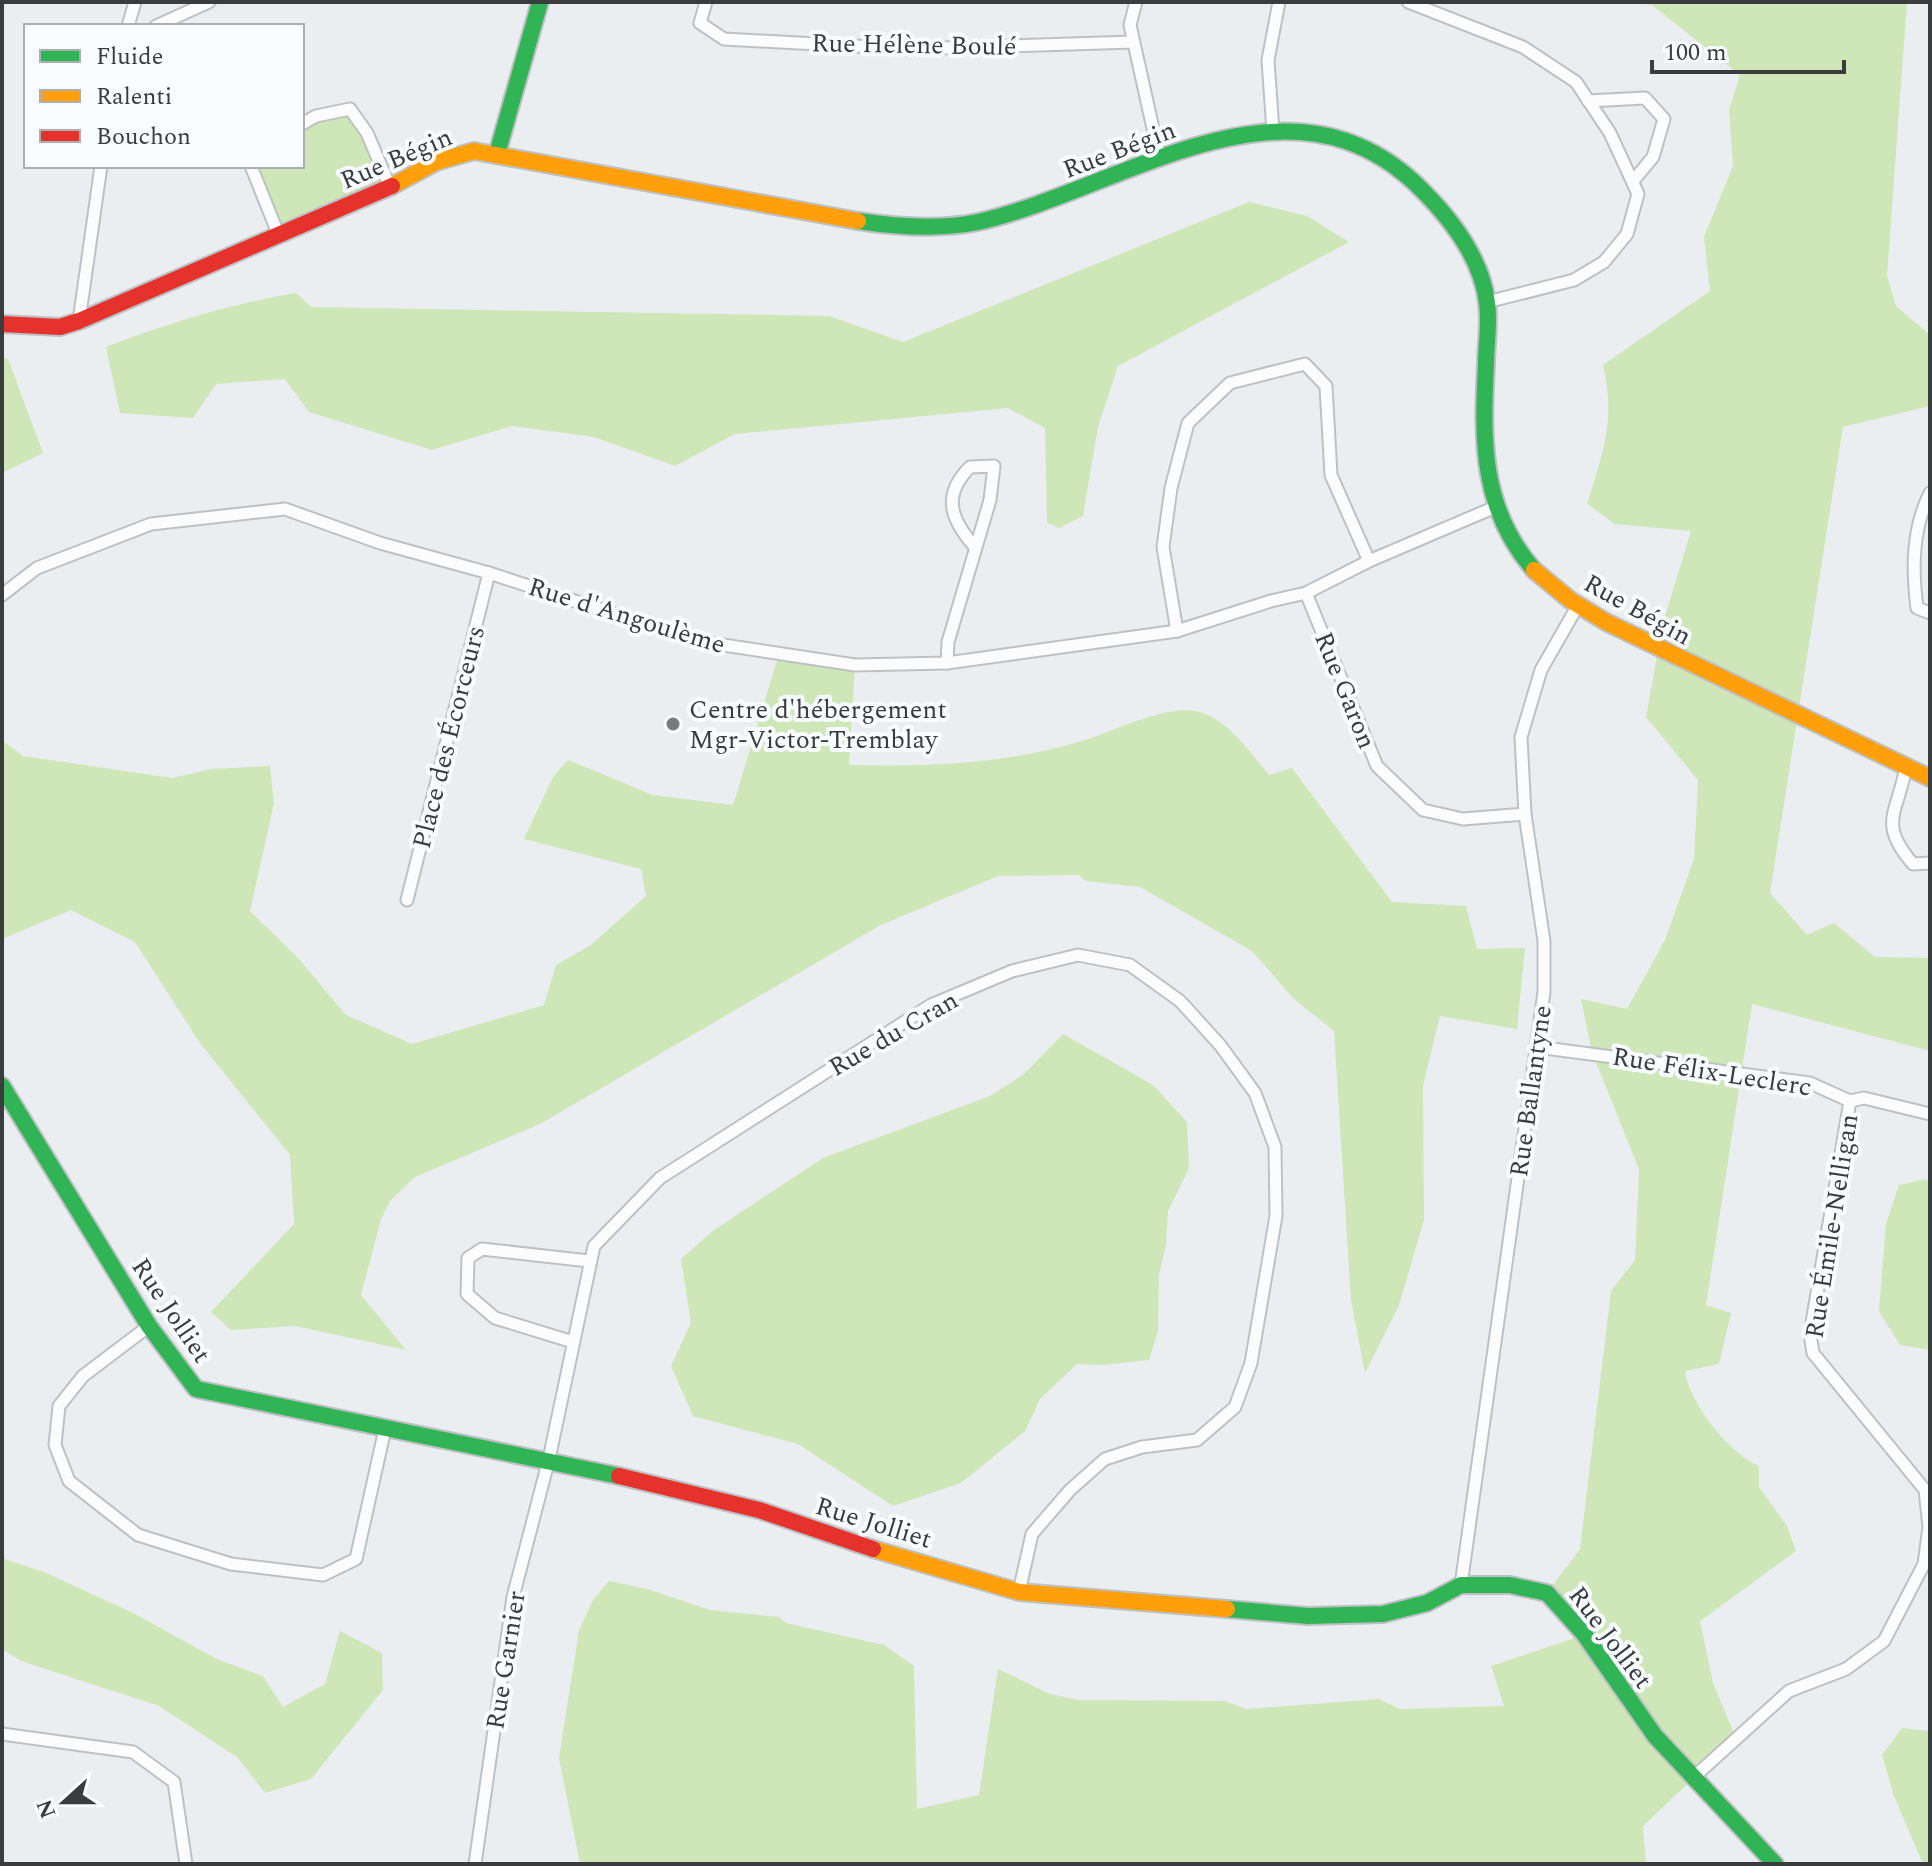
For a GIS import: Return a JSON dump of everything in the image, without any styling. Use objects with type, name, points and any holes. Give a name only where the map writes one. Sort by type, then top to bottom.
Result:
[{"type":"street","points":[[129,24],[135,2]]},
{"type":"street","points":[[160,24],[209,2]]},
{"type":"street","points":[[497,154],[540,2]]},
{"type":"street","name":"Rue Hélène Boulé","points":[[706,2],[700,23],[724,39],[910,49],[1133,42]]},
{"type":"street","points":[[1136,2],[1130,25],[1160,160]]},
{"type":"street","points":[[1273,132],[1268,60],[1279,2]]},
{"type":"street","points":[[1413,3],[1523,47],[1576,82],[1610,133],[1638,194],[1627,234],[1604,262],[1574,280],[1487,302]]},
{"type":"street","points":[[1588,101],[1645,98],[1664,119],[1653,157],[1633,181]]},
{"type":"street","points":[[304,123],[316,116],[350,109],[367,133],[390,187]]},
{"type":"street","points":[[474,151],[509,112]]},
{"type":"street","name":"Rue Bégin","points":[[2,324],[60,327],[79,321],[390,187],[436,162],[474,151],[782,209],[877,224],[926,227],[989,219],[1068,195],[1216,138],[1273,132],[1325,138],[1384,159],[1426,194],[1459,237],[1477,269],[1487,302],[1482,470],[1493,508],[1526,561],[1577,607],[1745,692],[1930,778]]},
{"type":"street","points":[[79,321],[101,168]]},
{"type":"street","points":[[252,168],[279,236]]},
{"type":"street","points":[[1177,631],[1163,547],[1171,488],[1188,423],[1230,383],[1305,364],[1326,386],[1331,475],[1369,561]]},
{"type":"street","points":[[947,663],[948,642],[990,500],[994,466],[970,467],[955,482],[952,511],[960,530],[975,547]]},
{"type":"street","points":[[1930,493],[1921,511],[1912,570],[1917,608],[1930,613]]},
{"type":"street","name":"Rue d'Angoulème","points":[[2,595],[37,568],[151,524],[285,509],[380,543],[489,573],[697,641],[855,665],[947,663],[1177,631],[1306,593],[1369,561],[1493,508]]},
{"type":"street","name":"Place des Écorceurs","points":[[407,900],[489,573]]},
{"type":"street","name":"Rue Garon","points":[[1306,593],[1377,766],[1423,810],[1463,819],[1525,814]]},
{"type":"street","name":"Rue Ballantyne","points":[[1461,1585],[1544,992],[1544,941],[1525,814],[1521,737],[1541,670],[1577,607]]},
{"type":"street","points":[[1906,766],[1901,795],[1891,820],[1895,843],[1913,864],[1930,863]]},
{"type":"street","name":"Rue du Cran","points":[[549,1459],[594,1246],[660,1178],[931,1005],[1012,971],[1078,955],[1130,965],[1180,1001],[1220,1045],[1255,1093],[1275,1147],[1276,1216],[1251,1363],[1235,1407],[1197,1440],[1142,1447],[1105,1459],[1070,1490],[1032,1534],[1019,1592]]},
{"type":"street","name":"Rue Félix-Leclerc","points":[[1537,1047],[1810,1083],[1850,1101],[1864,1098],[1930,1114]]},
{"type":"street","name":"Rue Jolliet","points":[[2,1086],[149,1326],[196,1389],[385,1429],[549,1459],[762,1511],[896,1557],[996,1581],[1019,1592],[1308,1616],[1383,1614],[1427,1603],[1461,1585],[1510,1585],[1547,1593],[1584,1634],[1655,1736],[1775,1864]]},
{"type":"street","name":"Rue Émile-Nelligan","points":[[1695,1776],[1789,1691],[1846,1669],[1884,1641],[1924,1564],[1929,1527],[1925,1490],[1813,1353],[1810,1334],[1850,1101]]},
{"type":"street","points":[[573,1342],[495,1318],[467,1294],[468,1258],[482,1249],[589,1261]]},
{"type":"street","points":[[149,1326],[83,1376],[59,1406],[55,1445],[69,1481],[138,1535],[231,1564],[323,1575],[356,1559],[385,1429]]},
{"type":"street","name":"Rue Garnier","points":[[475,1864],[513,1597],[549,1459]]},
{"type":"street","points":[[2,1734],[133,1752],[174,1782],[186,1864]]},
{"type":"green space","points":[[1640,2],[1907,2],[1887,276],[1896,306],[1930,335],[1930,406],[1843,427],[1770,893],[1807,935],[1834,923],[1875,957],[1930,958],[1930,1051],[1752,1004],[1706,1305],[1731,1313],[1719,1364],[1685,1371],[1694,1398],[1712,1426],[1735,1450],[1759,1466],[1759,1487],[1787,1526],[1796,1551],[1700,1621],[1713,1683],[1736,1738],[1643,1826],[1646,1864],[580,1864],[559,1758],[579,1630],[593,1600],[609,1581],[647,1589],[710,1610],[779,1617],[786,1623],[884,1645],[914,1666],[917,1809],[979,1795],[998,1669],[1050,1694],[1078,1700],[1224,1701],[1247,1709],[1379,1699],[1400,1709],[1504,1706],[1491,1666],[1583,1635],[1547,1593],[1580,1549],[1611,1291],[1635,1260],[1639,1169],[1592,1052],[1581,999],[1627,1009],[1665,940],[1694,859],[1698,780],[1646,717],[1663,623],[1691,531],[1615,524],[1587,504],[1603,452],[1608,419],[1603,365],[1710,291],[1704,237],[1733,166],[1729,110],[1740,75],[1653,6]]},
{"type":"green space","points":[[350,109],[390,187],[279,236],[252,168],[304,168],[304,123]]},
{"type":"green space","points":[[1249,202],[1307,216],[1349,242],[1118,366],[1098,427],[1083,516],[1059,528],[1047,523],[1045,428],[1008,408],[735,434],[675,466],[594,437],[512,426],[432,450],[309,412],[285,379],[216,384],[193,418],[120,413],[106,347],[200,315],[296,293],[311,307],[829,316],[903,342]]},
{"type":"green space","points":[[2,358],[8,359],[43,453],[2,473]]},
{"type":"green space","points":[[779,654],[855,665],[849,765],[938,764],[998,759],[1085,740],[1160,714],[1191,710],[1203,713],[1231,731],[1269,775],[1292,768],[1392,902],[1466,906],[1477,949],[1525,948],[1517,1029],[1440,1016],[1423,1086],[1424,1220],[1399,1305],[1365,1373],[1351,1300],[1334,1031],[1294,999],[1252,951],[1140,887],[1086,881],[1079,875],[998,876],[881,925],[540,1124],[415,1177],[390,1201],[381,1219],[361,1295],[406,1350],[295,1326],[231,1330],[211,1312],[294,1224],[290,1155],[200,1043],[135,942],[71,910],[2,939],[2,740],[23,756],[172,778],[212,769],[270,766],[274,803],[250,911],[298,958],[346,1015],[412,1044],[544,1005],[556,965],[591,945],[646,896],[641,869],[524,839],[553,777],[568,760],[653,795],[733,805]]},
{"type":"green space","points":[[1063,1034],[1153,1085],[1187,1122],[1189,1168],[1168,1211],[1166,1245],[1159,1275],[1158,1331],[1149,1360],[1103,1365],[1077,1364],[1040,1399],[1025,1431],[961,1483],[893,1506],[798,1444],[693,1416],[671,1366],[691,1323],[681,1259],[714,1230],[823,1158],[990,1096],[1024,1074]]},
{"type":"green space","points":[[1926,1179],[1930,1183],[1930,1350],[1900,1345],[1879,1311],[1886,1224],[1899,1185]]},
{"type":"green space","points":[[2,1558],[44,1572],[133,1613],[217,1659],[263,1676],[283,1707],[325,1684],[340,1631],[382,1653],[383,1690],[311,1779],[265,1793],[237,1757],[159,1706],[21,1661],[2,1649]]},
{"type":"green space","points":[[1902,1728],[1930,1731],[1930,1864],[1923,1864],[1894,1796],[1882,1755]]},
{"type":"traffic: fast","points":[[497,154],[540,2]]},
{"type":"traffic: fast","points":[[858,221],[918,227],[978,222],[1033,206],[1147,162],[1204,144],[1261,133],[1317,134],[1371,152],[1422,190],[1433,202],[1464,242],[1479,271],[1488,311],[1484,420],[1489,473],[1504,523],[1534,570]]},
{"type":"traffic: fast","points":[[2,1086],[149,1326],[196,1389],[619,1476]]},
{"type":"traffic: fast","points":[[1227,1609],[1308,1616],[1383,1614],[1427,1603],[1461,1585],[1510,1585],[1547,1593],[1584,1634],[1655,1736],[1775,1864]]},
{"type":"traffic: slow","points":[[392,186],[436,162],[474,151],[858,221]]},
{"type":"traffic: slow","points":[[1534,570],[1570,600],[1606,622],[1930,778]]},
{"type":"traffic: slow","points":[[873,1549],[1019,1592],[1227,1609]]},
{"type":"traffic: jam","points":[[2,324],[60,327],[79,321],[392,186]]},
{"type":"traffic: jam","points":[[619,1476],[759,1510],[873,1549]]},
{"type":"place","name":"Centre d'hébergement Mgr-Victor-Tremblay","points":[[673,724]]}]
